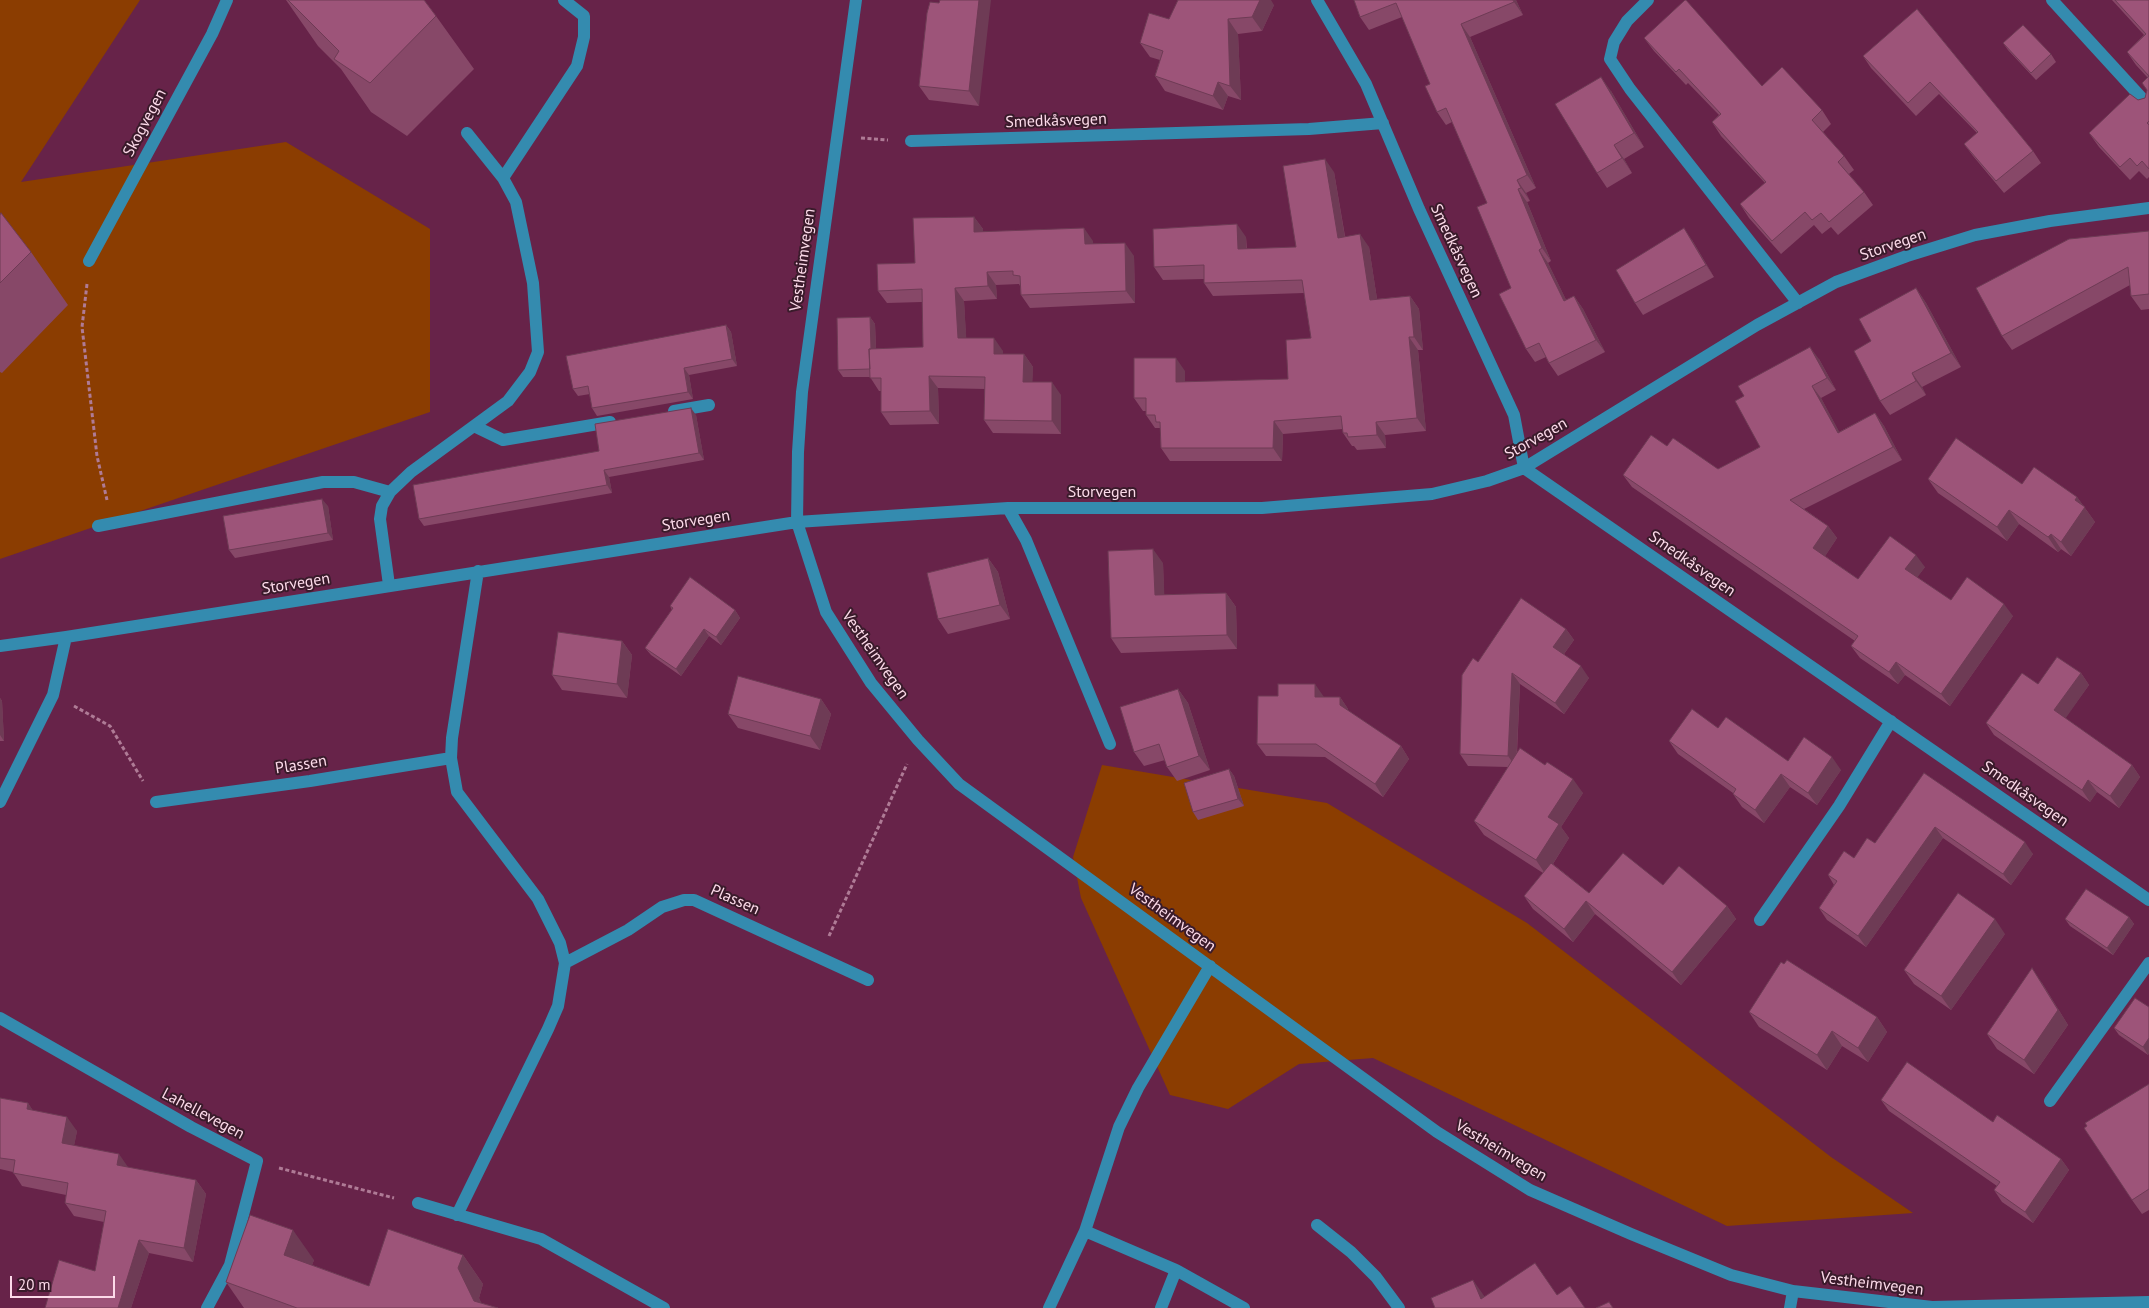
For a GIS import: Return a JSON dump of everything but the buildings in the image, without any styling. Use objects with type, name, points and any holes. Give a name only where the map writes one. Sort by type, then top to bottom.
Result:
[{"type":"street","name":"Skogvegen","points":[[89,260],[212,34],[227,0]]},
{"type":"street","points":[[503,178],[578,66],[584,37],[584,16],[564,0]]},
{"type":"street","name":"Vestheimvegen","points":[[856,0],[802,392],[798,452],[797,522],[826,612],[871,683],[918,740],[960,784],[1437,1132],[1530,1190],[1731,1275],[1794,1290],[1932,1308],[2149,1302]]},
{"type":"street","name":"Smedkåsvegen","points":[[1317,0],[1366,84],[1419,209],[1514,415],[1524,468],[2149,900]]},
{"type":"street","points":[[1648,0],[1627,21],[1614,42],[1610,59],[1630,90],[1798,303]]},
{"type":"street","points":[[2052,0],[2149,106]]},
{"type":"street","name":"Smedkåsvegen","points":[[911,141],[1309,129],[1383,123]]},
{"type":"street","points":[[388,585],[380,519],[382,506],[390,492],[411,472],[508,400],[530,372],[538,352],[533,283],[516,202],[503,178],[467,133]]},
{"type":"street","name":"Storvegen","points":[[0,646],[797,522],[1008,508],[1262,508],[1432,494],[1487,481],[1524,468],[1757,325],[1836,282],[1907,256],[1976,235],[2050,221],[2149,208]]},
{"type":"street","points":[[660,414],[709,405]]},
{"type":"street","points":[[474,426],[503,440],[621,420]]},
{"type":"street","points":[[98,526],[324,482],[354,482],[390,492]]},
{"type":"street","points":[[1008,508],[1026,540],[1110,744]]},
{"type":"street","points":[[457,1215],[558,1006],[565,963],[560,943],[538,899],[457,792],[451,758],[452,738],[478,572]]},
{"type":"street","points":[[0,802],[53,695],[66,637]]},
{"type":"street","points":[[1760,920],[1839,806],[1891,721]]},
{"type":"street","name":"Plassen","points":[[156,802],[310,781],[451,758]]},
{"type":"street","name":"Plassen","points":[[565,963],[628,930],[662,906],[684,900],[705,904],[868,980]]},
{"type":"street","points":[[2050,1101],[2149,964]]},
{"type":"street","points":[[1049,1308],[1084,1231],[1119,1128],[1138,1088],[1210,966]]},
{"type":"street","name":"Lahellevegen","points":[[0,1018],[191,1128],[257,1161]]},
{"type":"street","points":[[207,1308],[230,1265],[257,1161]]},
{"type":"street","points":[[418,1203],[541,1239],[664,1308]]},
{"type":"street","points":[[1317,1225],[1351,1252],[1376,1277],[1399,1308]]},
{"type":"street","points":[[1084,1231],[1176,1270],[1244,1308]]},
{"type":"street","points":[[1161,1308],[1176,1270]]},
{"type":"street","points":[[1790,1308],[1794,1290]]},
{"type":"path","points":[[837,136],[911,141]]},
{"type":"path","points":[[89,260],[82,327],[97,456],[113,524]]},
{"type":"path","points":[[53,695],[110,726],[156,802]]},
{"type":"path","points":[[819,957],[918,740]]},
{"type":"path","points":[[257,1161],[368,1193],[418,1203]]},
{"type":"shaded area","points":[[0,0],[140,0],[21,182],[286,142],[430,229],[430,412],[0,559]]},
{"type":"shaded area","points":[[1102,765],[1327,803],[1527,923],[1831,1157],[1913,1213],[1727,1226],[1373,1058],[1299,1064],[1228,1109],[1170,1095],[1081,898],[1073,857]]}]
